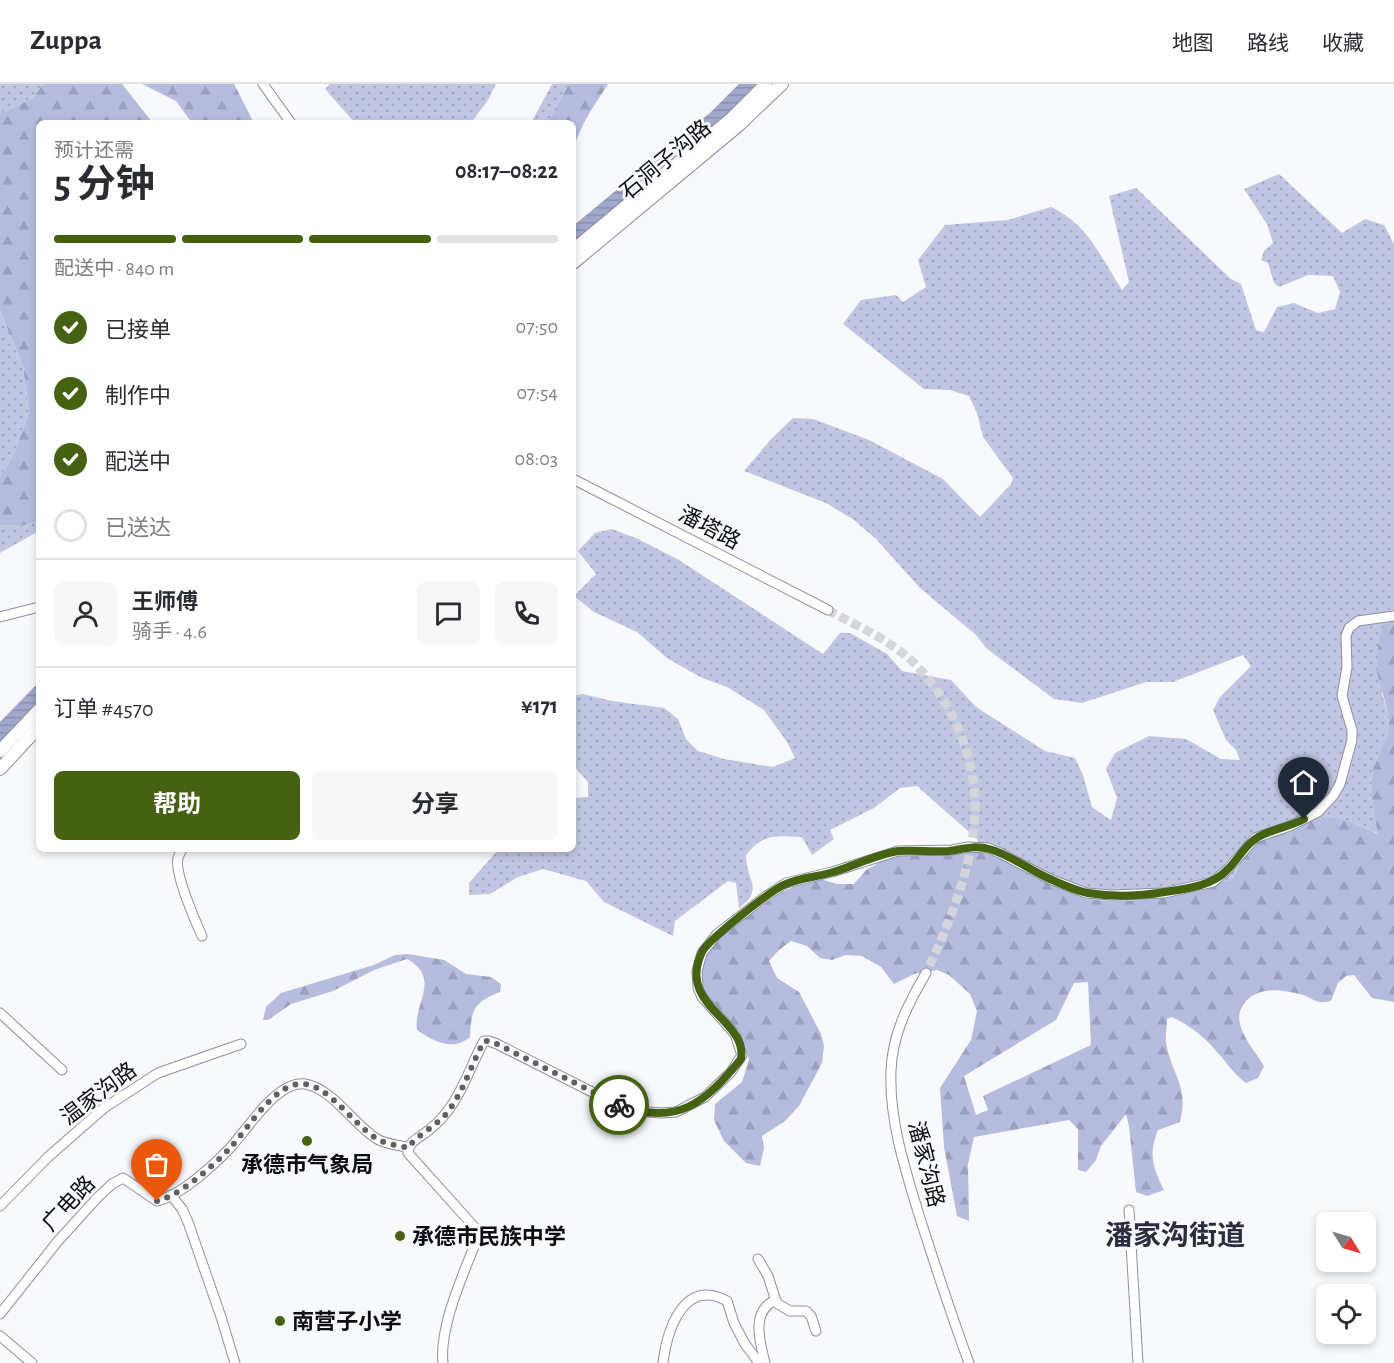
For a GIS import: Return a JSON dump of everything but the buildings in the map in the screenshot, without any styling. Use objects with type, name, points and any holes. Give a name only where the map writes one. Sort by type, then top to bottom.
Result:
[{"type":"main road","name":"石洞子沟路","points":[[576,248],[732,118],[766,84]]},
{"type":"main road","name":"石洞子沟路","points":[[576,261],[740,125],[782,84]]},
{"type":"main road","points":[[0,751],[36,713]]},
{"type":"main road","points":[[0,769],[36,730]]},
{"type":"street","points":[[263,84],[289,120]]},
{"type":"street","name":"潘塔路","points":[[576,481],[828,610]]},
{"type":"street","points":[[0,616],[36,609]]},
{"type":"street","points":[[443,1363],[442,1352],[455,1295],[477,1239],[476,1229],[408,1153],[408,1148],[412,1142],[436,1125],[456,1100],[484,1041],[497,1044],[610,1101],[636,1111],[676,1113],[705,1096],[731,1072],[742,1055],[735,1034],[702,997],[698,988],[697,971],[702,953],[717,934],[786,883],[832,872],[898,851],[952,850],[968,847],[988,848],[1050,879],[1086,893],[1112,895],[1164,893],[1213,882],[1228,869],[1255,838],[1266,832],[1290,826],[1318,812],[1333,796],[1340,784],[1352,740],[1352,730],[1342,696],[1347,667],[1346,636],[1353,622],[1394,616]]},
{"type":"street","points":[[180,852],[177,859],[179,872],[192,914],[202,936]]},
{"type":"street","name":"潘家沟路","points":[[926,973],[902,1017],[891,1071],[892,1099],[902,1159],[941,1284],[969,1363]]},
{"type":"street","points":[[0,1013],[62,1070]]},
{"type":"street","name":"温家沟路","points":[[0,1206],[48,1157],[104,1108],[158,1073],[241,1044]]},
{"type":"street","points":[[235,1363],[188,1222],[182,1209],[171,1195],[182,1189],[224,1154],[271,1099],[294,1084],[307,1084],[326,1094],[379,1140],[408,1148]]},
{"type":"street","name":"广电路","points":[[0,1314],[58,1241],[112,1184],[123,1178],[157,1201],[171,1195]]},
{"type":"street","points":[[1129,1210],[1138,1363]]},
{"type":"street","points":[[758,1259],[768,1276],[776,1301],[789,1311],[806,1311],[811,1316],[816,1331]]},
{"type":"street","points":[[663,1363],[673,1326],[682,1307],[691,1299],[704,1294],[727,1301],[734,1323],[745,1344],[759,1363]]},
{"type":"street","points":[[765,1363],[759,1319],[765,1305],[776,1301]]},
{"type":"street","points":[[0,1336],[32,1363]]},
{"type":"shaded area","points":[[0,84],[43,84],[33,98],[4,112],[0,111]]},
{"type":"shaded area","points":[[330,84],[496,84],[473,120],[352,120],[325,89]]},
{"type":"shaded area","points":[[552,84],[569,84],[549,120],[533,120]]},
{"type":"shaded area","points":[[739,84],[758,84],[730,113],[576,241],[576,224],[711,112]]},
{"type":"shaded area","points":[[1279,174],[1342,233],[1365,219],[1384,225],[1394,244],[1394,620],[1382,694],[1389,716],[1388,732],[1373,769],[1371,792],[1379,834],[1353,823],[1309,821],[1288,833],[1269,834],[1240,862],[1231,880],[1130,901],[1088,900],[1029,874],[996,854],[974,849],[978,840],[917,786],[900,788],[874,808],[830,830],[834,839],[812,855],[802,837],[777,836],[765,839],[746,855],[753,890],[747,901],[739,908],[736,883],[728,881],[675,921],[673,936],[604,902],[586,881],[543,869],[518,877],[490,894],[469,895],[469,883],[496,852],[576,852],[576,798],[588,797],[588,782],[576,768],[576,695],[583,694],[612,701],[664,708],[678,719],[686,739],[698,751],[724,759],[773,767],[795,758],[787,742],[764,710],[727,687],[700,677],[667,658],[637,632],[594,612],[576,598],[576,594],[596,574],[578,551],[595,533],[612,529],[638,539],[679,560],[823,654],[840,633],[850,633],[887,654],[902,671],[951,680],[976,707],[1045,751],[1075,758],[1083,775],[1092,807],[1111,820],[1117,798],[1106,769],[1115,753],[1149,736],[1186,739],[1221,759],[1240,760],[1236,750],[1226,740],[1213,710],[1220,697],[1251,666],[1243,655],[1173,682],[1146,682],[1082,703],[1054,699],[986,648],[976,635],[920,588],[876,539],[854,520],[826,503],[744,471],[772,438],[793,418],[813,419],[869,440],[943,479],[980,517],[1011,484],[1013,478],[983,437],[977,413],[969,396],[950,390],[924,389],[843,324],[861,300],[896,295],[903,302],[926,287],[918,260],[945,225],[1008,220],[1051,207],[1064,214],[1084,232],[1122,290],[1129,282],[1109,196],[1136,188],[1231,279],[1241,284],[1256,330],[1264,332],[1277,307],[1294,303],[1318,313],[1335,309],[1340,292],[1333,276],[1308,275],[1279,287],[1274,283],[1268,263],[1261,260],[1264,251],[1273,243],[1267,224],[1244,189]]},
{"type":"shaded area","points":[[0,311],[23,366],[29,412],[13,456],[0,477]]},
{"type":"shaded area","points":[[36,522],[36,533],[0,553],[0,525],[22,526]]},
{"type":"shaded area","points":[[36,685],[36,710],[0,747],[0,722]]},
{"type":"green space","points":[[43,84],[122,84],[151,120],[36,120],[36,522],[22,526],[0,525],[0,477],[13,456],[29,412],[23,366],[0,311],[0,111],[4,112],[33,98]]},
{"type":"green space","points":[[142,84],[234,84],[252,120],[190,120],[176,101]]},
{"type":"green space","points":[[569,84],[608,84],[592,108],[576,143],[576,120],[549,120]]},
{"type":"green space","points":[[1394,620],[1394,1002],[1372,998],[1354,975],[1346,976],[1338,983],[1331,1001],[1318,1002],[1300,994],[1279,990],[1266,991],[1253,996],[1241,1008],[1240,1025],[1264,1066],[1258,1078],[1246,1083],[1196,1032],[1172,1017],[1167,1019],[1166,1043],[1181,1089],[1182,1109],[1180,1122],[1158,1130],[1153,1146],[1153,1161],[1164,1190],[1147,1196],[1136,1192],[1126,1114],[1101,1146],[1096,1160],[1086,1172],[1078,1170],[1078,1129],[1069,1120],[974,1137],[968,1164],[969,1221],[957,1216],[944,1147],[940,1088],[971,1040],[977,1011],[970,994],[949,975],[937,970],[914,974],[894,984],[881,967],[862,956],[846,955],[832,960],[820,958],[807,946],[791,941],[769,961],[777,978],[799,992],[821,1034],[824,1046],[822,1063],[799,1106],[785,1121],[762,1136],[764,1148],[760,1166],[746,1163],[724,1141],[714,1120],[715,1104],[742,1082],[749,1060],[745,1046],[730,1021],[711,1002],[701,987],[701,961],[714,942],[778,894],[810,879],[820,879],[837,884],[854,884],[866,870],[882,861],[906,854],[974,849],[996,854],[1029,874],[1088,900],[1130,901],[1231,880],[1248,850],[1259,838],[1287,833],[1312,821],[1338,819],[1354,823],[1378,834],[1371,792],[1373,769],[1388,732],[1389,717],[1377,672],[1379,636],[1386,622]],"holes":[[[1088,982],[1091,1045],[983,1096],[988,1110],[976,1115],[964,1076],[1056,1020],[1074,983]]]},
{"type":"green space","points":[[408,954],[444,960],[466,974],[491,977],[501,984],[500,992],[484,999],[476,1008],[471,1020],[470,1037],[457,1044],[450,1044],[436,1041],[417,1030],[424,991],[423,974],[407,959],[374,970],[333,991],[291,1004],[268,1020],[263,1020],[266,1007],[281,993],[374,965],[395,955]]},
{"type":"tunnel","points":[[828,610],[884,640],[914,663],[950,711],[971,767],[975,807],[971,849],[952,914],[926,973]]},
{"type":"way so far","points":[[157,1201],[182,1189],[213,1164],[232,1146],[271,1099],[294,1084],[307,1084],[326,1094],[379,1140],[408,1148],[412,1142],[436,1125],[456,1100],[484,1041],[497,1044],[619,1105]]},
{"type":"place","name":"承德市气象局","points":[[307,1141]]},
{"type":"place","name":"承德市民族中学","points":[[400,1236]]},
{"type":"place","name":"南营子小学","points":[[280,1321]]},
{"type":"district","name":"潘家沟街道","points":[[1175,1235]]},
{"type":"route","points":[[619,1105],[636,1111],[676,1113],[705,1096],[731,1072],[741,1059],[740,1046],[735,1034],[702,997],[698,988],[697,971],[702,953],[717,934],[786,883],[832,872],[898,851],[952,850],[968,847],[988,848],[1050,879],[1086,893],[1112,895],[1164,893],[1213,882],[1228,869],[1255,838],[1304,819]]}]
